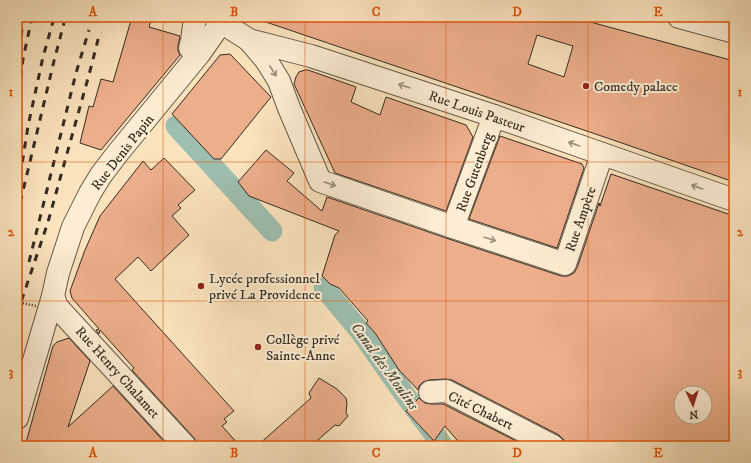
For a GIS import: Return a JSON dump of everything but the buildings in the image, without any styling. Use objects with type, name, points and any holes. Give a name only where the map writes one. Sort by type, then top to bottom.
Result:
[{"type":"street","points":[[679,17],[734,32]]},
{"type":"street","points":[[190,48],[192,41],[215,18]]},
{"type":"street","name":"Rue Louis Pasteur","points":[[215,18],[249,40],[311,56],[494,116],[734,200]]},
{"type":"street","name":"Rue Denis Papin","points":[[17,418],[44,301],[58,273],[73,227],[101,175],[199,54],[215,18]]},
{"type":"street","points":[[249,40],[266,60],[279,81],[320,181],[453,227]]},
{"type":"street","name":"Rue Gutenberg","points":[[453,227],[494,116]]},
{"type":"street","name":"Rue Ampère","points":[[453,227],[565,264],[602,154]]},
{"type":"street","name":"Rue Henry Chalamet","points":[[44,301],[58,307],[186,446]]},
{"type":"street","name":"Cité Chabert","points":[[430,392],[446,391],[552,446]]},
{"type":"path","points":[[17,302],[44,301]]},
{"type":"waterway","name":"Canal des Moulins","points":[[176,126],[272,231]]},
{"type":"waterway","name":"Canal des Moulins","points":[[324,288],[360,331],[443,446]]},
{"type":"railway","points":[[20,50],[23,17]]},
{"type":"railway","points":[[17,106],[23,59],[32,17]]},
{"type":"railway","points":[[18,190],[28,126],[43,57],[54,18]]},
{"type":"railway","points":[[17,216],[64,23]]},
{"type":"railway","points":[[29,262],[76,73],[89,30]]},
{"type":"railway","points":[[17,314],[48,222],[100,32]]},
{"type":"place","name":"Comedy palace","points":[[586,86]]},
{"type":"place","name":"Lycée professionnel privé La Providence","points":[[201,286]]},
{"type":"place","name":"Collège privé Sainte-Anne","points":[[258,347]]}]
